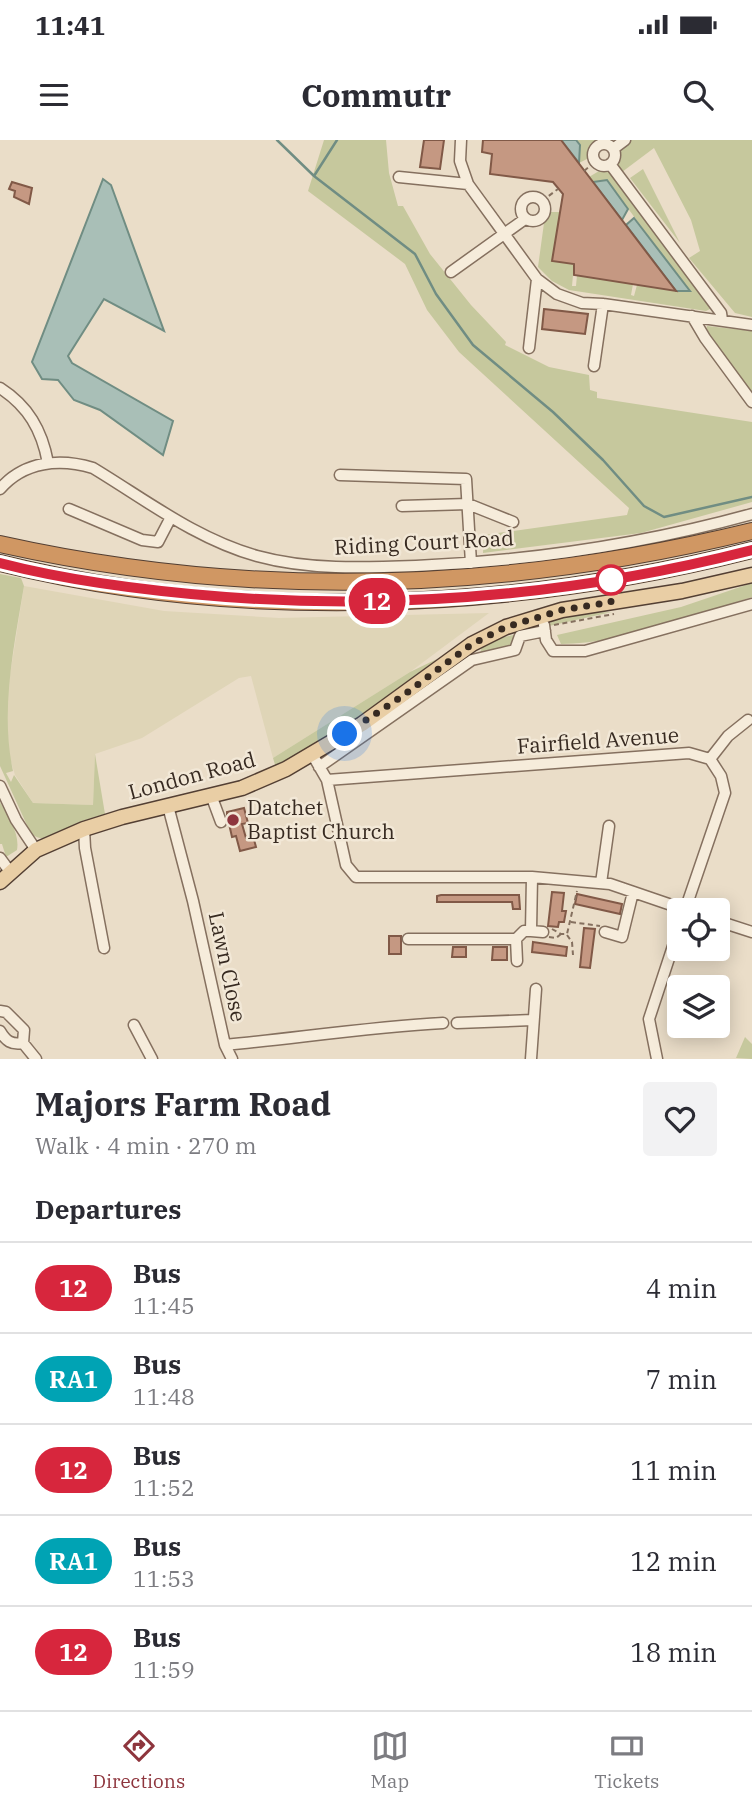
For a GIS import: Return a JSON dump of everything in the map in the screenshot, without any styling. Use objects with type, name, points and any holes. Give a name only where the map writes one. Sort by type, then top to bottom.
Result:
[{"type":"highway","points":[[0,544],[90,562],[180,574],[311,582],[397,582],[487,577],[568,568],[697,545],[752,531]]},
{"type":"highway","points":[[0,563],[83,580],[171,592],[264,600],[389,601],[495,595],[576,586],[661,571],[752,550]]},
{"type":"main road","name":"London Road","points":[[6,878],[36,850],[84,829],[265,780],[316,760],[472,644],[506,627],[562,610],[682,591],[752,575]]},
{"type":"street","points":[[461,140],[460,161],[468,184],[537,279],[557,294],[582,303],[752,325]]},
{"type":"street","points":[[613,149],[625,140]]},
{"type":"street","points":[[605,144],[613,149],[614,159],[610,164],[603,166],[595,162],[592,154],[597,146],[605,144]]},
{"type":"street","points":[[610,164],[721,313],[722,320]]},
{"type":"street","points":[[399,177],[468,184]]},
{"type":"street","points":[[535,198],[542,201],[545,213],[540,219],[526,219],[521,212],[524,201],[535,198]]},
{"type":"street","points":[[451,272],[526,219]]},
{"type":"street","points":[[529,348],[537,279]]},
{"type":"street","points":[[594,366],[603,304]]},
{"type":"street","points":[[692,316],[752,402]]},
{"type":"street","points":[[0,388],[20,403],[36,424],[48,463]]},
{"type":"street","name":"Riding Court Road","points":[[0,489],[18,474],[48,463],[78,464],[93,468],[171,517],[222,544],[285,562],[352,568],[471,563],[603,547],[752,514]]},
{"type":"street","points":[[340,475],[466,479],[471,563]]},
{"type":"street","points":[[402,506],[468,504],[513,522]]},
{"type":"street","points":[[69,509],[142,540],[159,542],[171,517]]},
{"type":"street","points":[[543,615],[546,639],[552,651],[585,651],[700,621],[752,604]]},
{"type":"street","points":[[545,631],[520,636],[515,650],[472,660],[316,760],[327,779],[346,864],[356,877],[532,877],[610,884],[667,904]]},
{"type":"street","points":[[689,898],[725,793],[721,776],[710,759],[728,736],[751,717]]},
{"type":"street","name":"Fairfield Avenue","points":[[327,779],[689,753],[710,759]]},
{"type":"street","points":[[0,786],[16,820],[36,850]]},
{"type":"street","points":[[211,795],[221,822]]},
{"type":"street","name":"Lawn Close","points":[[168,806],[193,901],[225,1045],[443,1023]]},
{"type":"street","points":[[601,884],[609,826]]},
{"type":"street","points":[[84,829],[85,848],[104,948]]},
{"type":"street","points":[[0,858],[6,878]]},
{"type":"street","points":[[517,961],[524,934],[532,877]]},
{"type":"street","points":[[605,932],[622,937],[633,892]]},
{"type":"street","points":[[730,925],[752,932]]},
{"type":"street","points":[[408,939],[543,932]]},
{"type":"street","points":[[421,939],[421,951]]},
{"type":"street","points":[[657,1059],[649,1018],[668,961]]},
{"type":"street","points":[[531,1059],[536,989]]},
{"type":"street","points":[[0,1011],[6,1012],[24,1030],[23,1043],[36,1059]]},
{"type":"street","points":[[457,1023],[533,1020]]},
{"type":"street","points":[[134,1025],[152,1059]]},
{"type":"street","points":[[0,1031],[5,1040],[14,1044],[23,1043]]},
{"type":"street","points":[[225,1045],[232,1059]]},
{"type":"path","points":[[584,171],[595,162]]},
{"type":"path","points":[[542,201],[558,189]]},
{"type":"path","points":[[573,955],[572,942],[567,934],[579,881]]},
{"type":"path","points":[[570,922],[600,925],[605,932]]},
{"type":"path","points":[[561,934],[556,938],[543,936],[543,932],[544,928],[567,934]]},
{"type":"shaded area","points":[[24,586],[164,611],[279,618],[489,613],[410,672],[273,758],[251,676],[239,678],[142,738],[95,754],[93,805],[33,803],[15,775],[8,752],[7,694]]},
{"type":"green space","points":[[324,140],[386,140],[389,173],[398,206],[403,206],[430,254],[471,305],[506,342],[505,345],[549,367],[589,375],[590,390],[597,392],[597,398],[752,422],[752,502],[641,533],[483,553],[484,535],[627,515],[629,508],[459,352],[427,310],[405,264],[308,191]]},
{"type":"green space","points":[[576,140],[596,140],[590,148],[589,158],[579,163],[580,145]]},
{"type":"green space","points":[[613,140],[752,140],[752,317],[735,313],[689,258],[700,251],[691,220],[654,148],[622,172],[618,165],[620,148]]},
{"type":"green space","points":[[643,169],[680,243],[630,178]]},
{"type":"green space","points":[[599,171],[611,171],[712,308],[706,311],[569,290],[552,281],[538,267],[544,223],[550,212],[560,212],[552,260],[574,264],[572,286],[576,286],[577,275],[633,284],[631,295],[634,296],[637,285],[689,291],[607,180],[593,182],[589,177]]},
{"type":"green space","points":[[707,326],[752,331],[752,393],[706,332]]},
{"type":"green space","points":[[0,574],[21,578],[24,586],[8,702],[9,748],[13,771],[6,773],[11,782],[14,775],[33,803],[93,805],[95,754],[105,814],[77,823],[49,838],[31,834],[0,766]]},
{"type":"green space","points":[[752,583],[752,597],[658,628],[586,643],[561,644],[557,635],[681,607]]},
{"type":"green space","points":[[612,612],[549,626],[562,616],[570,614]]},
{"type":"green space","points":[[518,634],[515,645],[480,653],[482,647],[496,639]]},
{"type":"green space","points":[[437,659],[372,709],[276,768],[273,758],[410,672]]},
{"type":"green space","points":[[0,802],[17,837],[17,850],[6,857],[0,844]]},
{"type":"green space","points":[[745,1037],[752,1044],[752,1059],[736,1058]]},
{"type":"water","points":[[561,140],[576,140],[580,145],[579,163]]},
{"type":"water","points":[[103,179],[111,185],[164,331],[104,299],[68,356],[72,363],[173,421],[163,455],[100,410],[74,400],[58,380],[42,379],[32,362]]},
{"type":"water","points":[[607,180],[628,209],[622,220],[593,182]]},
{"type":"water","points":[[634,218],[690,291],[676,291],[626,225]]},
{"type":"building","points":[[424,140],[444,140],[440,169],[420,167]]},
{"type":"building","points":[[483,140],[561,140],[676,291],[574,275],[574,264],[552,261],[563,194],[553,182],[490,174],[492,154],[482,152]]},
{"type":"building","points":[[12,182],[32,188],[29,204],[14,197],[15,191],[9,189]]},
{"type":"building","points":[[544,309],[588,314],[585,334],[542,329]]},
{"type":"building","points":[[244,808],[248,823],[242,824],[246,838],[253,836],[256,847],[240,851],[236,836],[232,837],[227,812]]},
{"type":"building","points":[[552,892],[564,893],[562,911],[566,911],[564,922],[559,922],[558,927],[548,926]]},
{"type":"building","points":[[577,894],[622,904],[620,914],[575,904]]},
{"type":"building","points":[[519,895],[520,909],[513,909],[512,902],[437,902],[437,896]]},
{"type":"building","points":[[584,928],[595,929],[590,968],[580,967]]},
{"type":"building","points":[[389,936],[401,936],[401,954],[389,954]]},
{"type":"building","points":[[533,942],[567,947],[566,956],[532,952]]},
{"type":"building","points":[[453,947],[466,947],[466,957],[452,957]]},
{"type":"building","points":[[493,947],[507,947],[507,960],[492,960]]},
{"type":"waterway","points":[[277,140],[314,176],[415,254],[436,294],[473,345],[553,412],[603,460],[644,506],[664,517],[752,497]]},
{"type":"waterway","points":[[314,176],[337,140]]},
{"type":"bus line","name":"12","points":[[0,563],[83,580],[171,592],[291,601],[389,601],[435,600],[576,586],[672,569],[752,550]]},
{"type":"place","name":"Datchet Baptist Church","points":[[233,820]]},
{"type":"route","points":[[345,734],[401,697],[472,644],[506,627],[562,610],[611,602],[611,580]]}]
